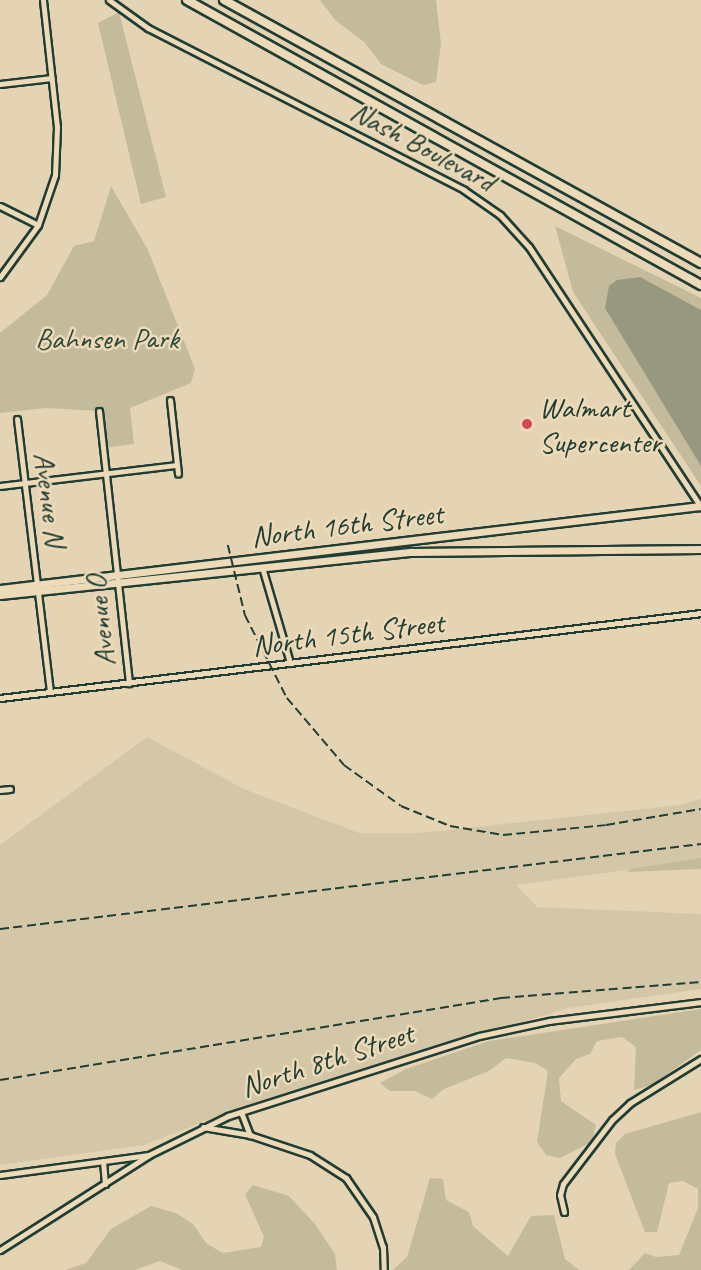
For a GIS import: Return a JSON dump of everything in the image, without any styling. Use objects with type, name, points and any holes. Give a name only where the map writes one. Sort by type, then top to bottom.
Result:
[{"type":"highway","points":[[188,0],[701,285]]},
{"type":"highway","points":[[224,0],[701,263]]},
{"type":"main road","name":"North 16th Street","points":[[0,596],[38,588],[701,506]]},
{"type":"main road","name":"North 16th Street","points":[[118,578],[433,551],[701,549]]},
{"type":"main road","name":"North 16th Street","points":[[0,589],[38,588]]},
{"type":"street","points":[[0,278],[38,225],[57,162],[52,78],[43,0]]},
{"type":"street","name":"Nash Boulevard","points":[[109,0],[148,28],[464,190],[500,215],[529,247],[701,506]]},
{"type":"street","points":[[0,84],[52,78]]},
{"type":"street","points":[[0,206],[38,225]]},
{"type":"street","points":[[170,400],[178,474]]},
{"type":"street","name":"Avenue O","points":[[99,411],[129,683]]},
{"type":"street","name":"Avenue N","points":[[17,419],[50,692]]},
{"type":"street","points":[[0,486],[177,465]]},
{"type":"street","points":[[262,567],[290,663]]},
{"type":"street","name":"North 15th Street","points":[[0,698],[701,613]]},
{"type":"street","points":[[0,790],[10,789]]},
{"type":"street","name":"North 8th Street","points":[[0,1250],[148,1155],[199,1128],[240,1112],[479,1036],[549,1021],[701,1002]]},
{"type":"street","points":[[564,1212],[560,1195],[563,1184],[612,1120],[630,1103],[701,1059]]},
{"type":"street","points":[[240,1112],[250,1135]]},
{"type":"street","points":[[199,1128],[250,1135],[310,1155],[346,1178],[373,1217],[383,1247],[384,1270]]},
{"type":"street","points":[[0,1175],[148,1155]]},
{"type":"street","points":[[102,1161],[105,1184]]},
{"type":"shaded area","points":[[640,277],[701,310],[701,466],[605,308],[609,286],[617,280]]},
{"type":"shaded area","points":[[147,737],[244,789],[359,833],[420,833],[680,805],[701,799],[701,860],[516,885],[537,907],[701,914],[701,989],[569,1008],[256,1102],[144,1145],[0,1165],[0,845]]},
{"type":"green space","points":[[320,0],[436,0],[441,44],[436,82],[423,85],[381,64],[364,42],[335,20]]},
{"type":"green space","points":[[119,12],[166,197],[141,204],[98,23]]},
{"type":"green space","name":"Bahnsen Park","points":[[111,186],[148,250],[195,369],[191,383],[130,408],[134,444],[103,448],[99,411],[46,408],[0,413],[0,333],[47,295],[74,246],[94,241]]},
{"type":"green space","points":[[555,226],[701,298],[701,486],[573,292]]},
{"type":"green space","points":[[701,858],[701,869],[627,872],[631,869]]},
{"type":"green space","points":[[701,1009],[701,1050],[652,1085],[634,1090],[636,1047],[622,1037],[597,1041],[590,1054],[576,1059],[559,1078],[561,1101],[596,1125],[592,1142],[560,1158],[546,1155],[537,1142],[548,1071],[535,1063],[506,1058],[489,1071],[444,1089],[432,1099],[415,1091],[390,1091],[380,1083],[406,1069],[489,1041]]},
{"type":"green space","points":[[701,1112],[701,1270],[629,1270],[645,1253],[656,1257],[679,1255],[698,1208],[698,1189],[683,1181],[669,1183],[657,1232],[645,1232],[615,1154],[616,1143],[625,1134]]},
{"type":"green space","points":[[430,1178],[443,1179],[446,1200],[469,1212],[473,1226],[508,1256],[531,1216],[554,1215],[565,1259],[579,1270],[393,1270],[407,1257]]},
{"type":"green space","points":[[253,1185],[289,1196],[315,1224],[335,1254],[337,1270],[182,1270],[160,1261],[135,1270],[65,1270],[86,1263],[111,1229],[151,1206],[176,1213],[193,1224],[207,1244],[223,1253],[261,1247],[264,1237],[245,1194]]},
{"type":"railway","points":[[228,545],[245,615],[287,698],[344,765],[401,806],[450,826],[503,835],[606,825],[701,809]]},
{"type":"railway","points":[[0,929],[701,844]]},
{"type":"railway","points":[[0,1080],[501,998],[701,982]]},
{"type":"place","name":"Walmart Supercenter","points":[[527,424]]}]
